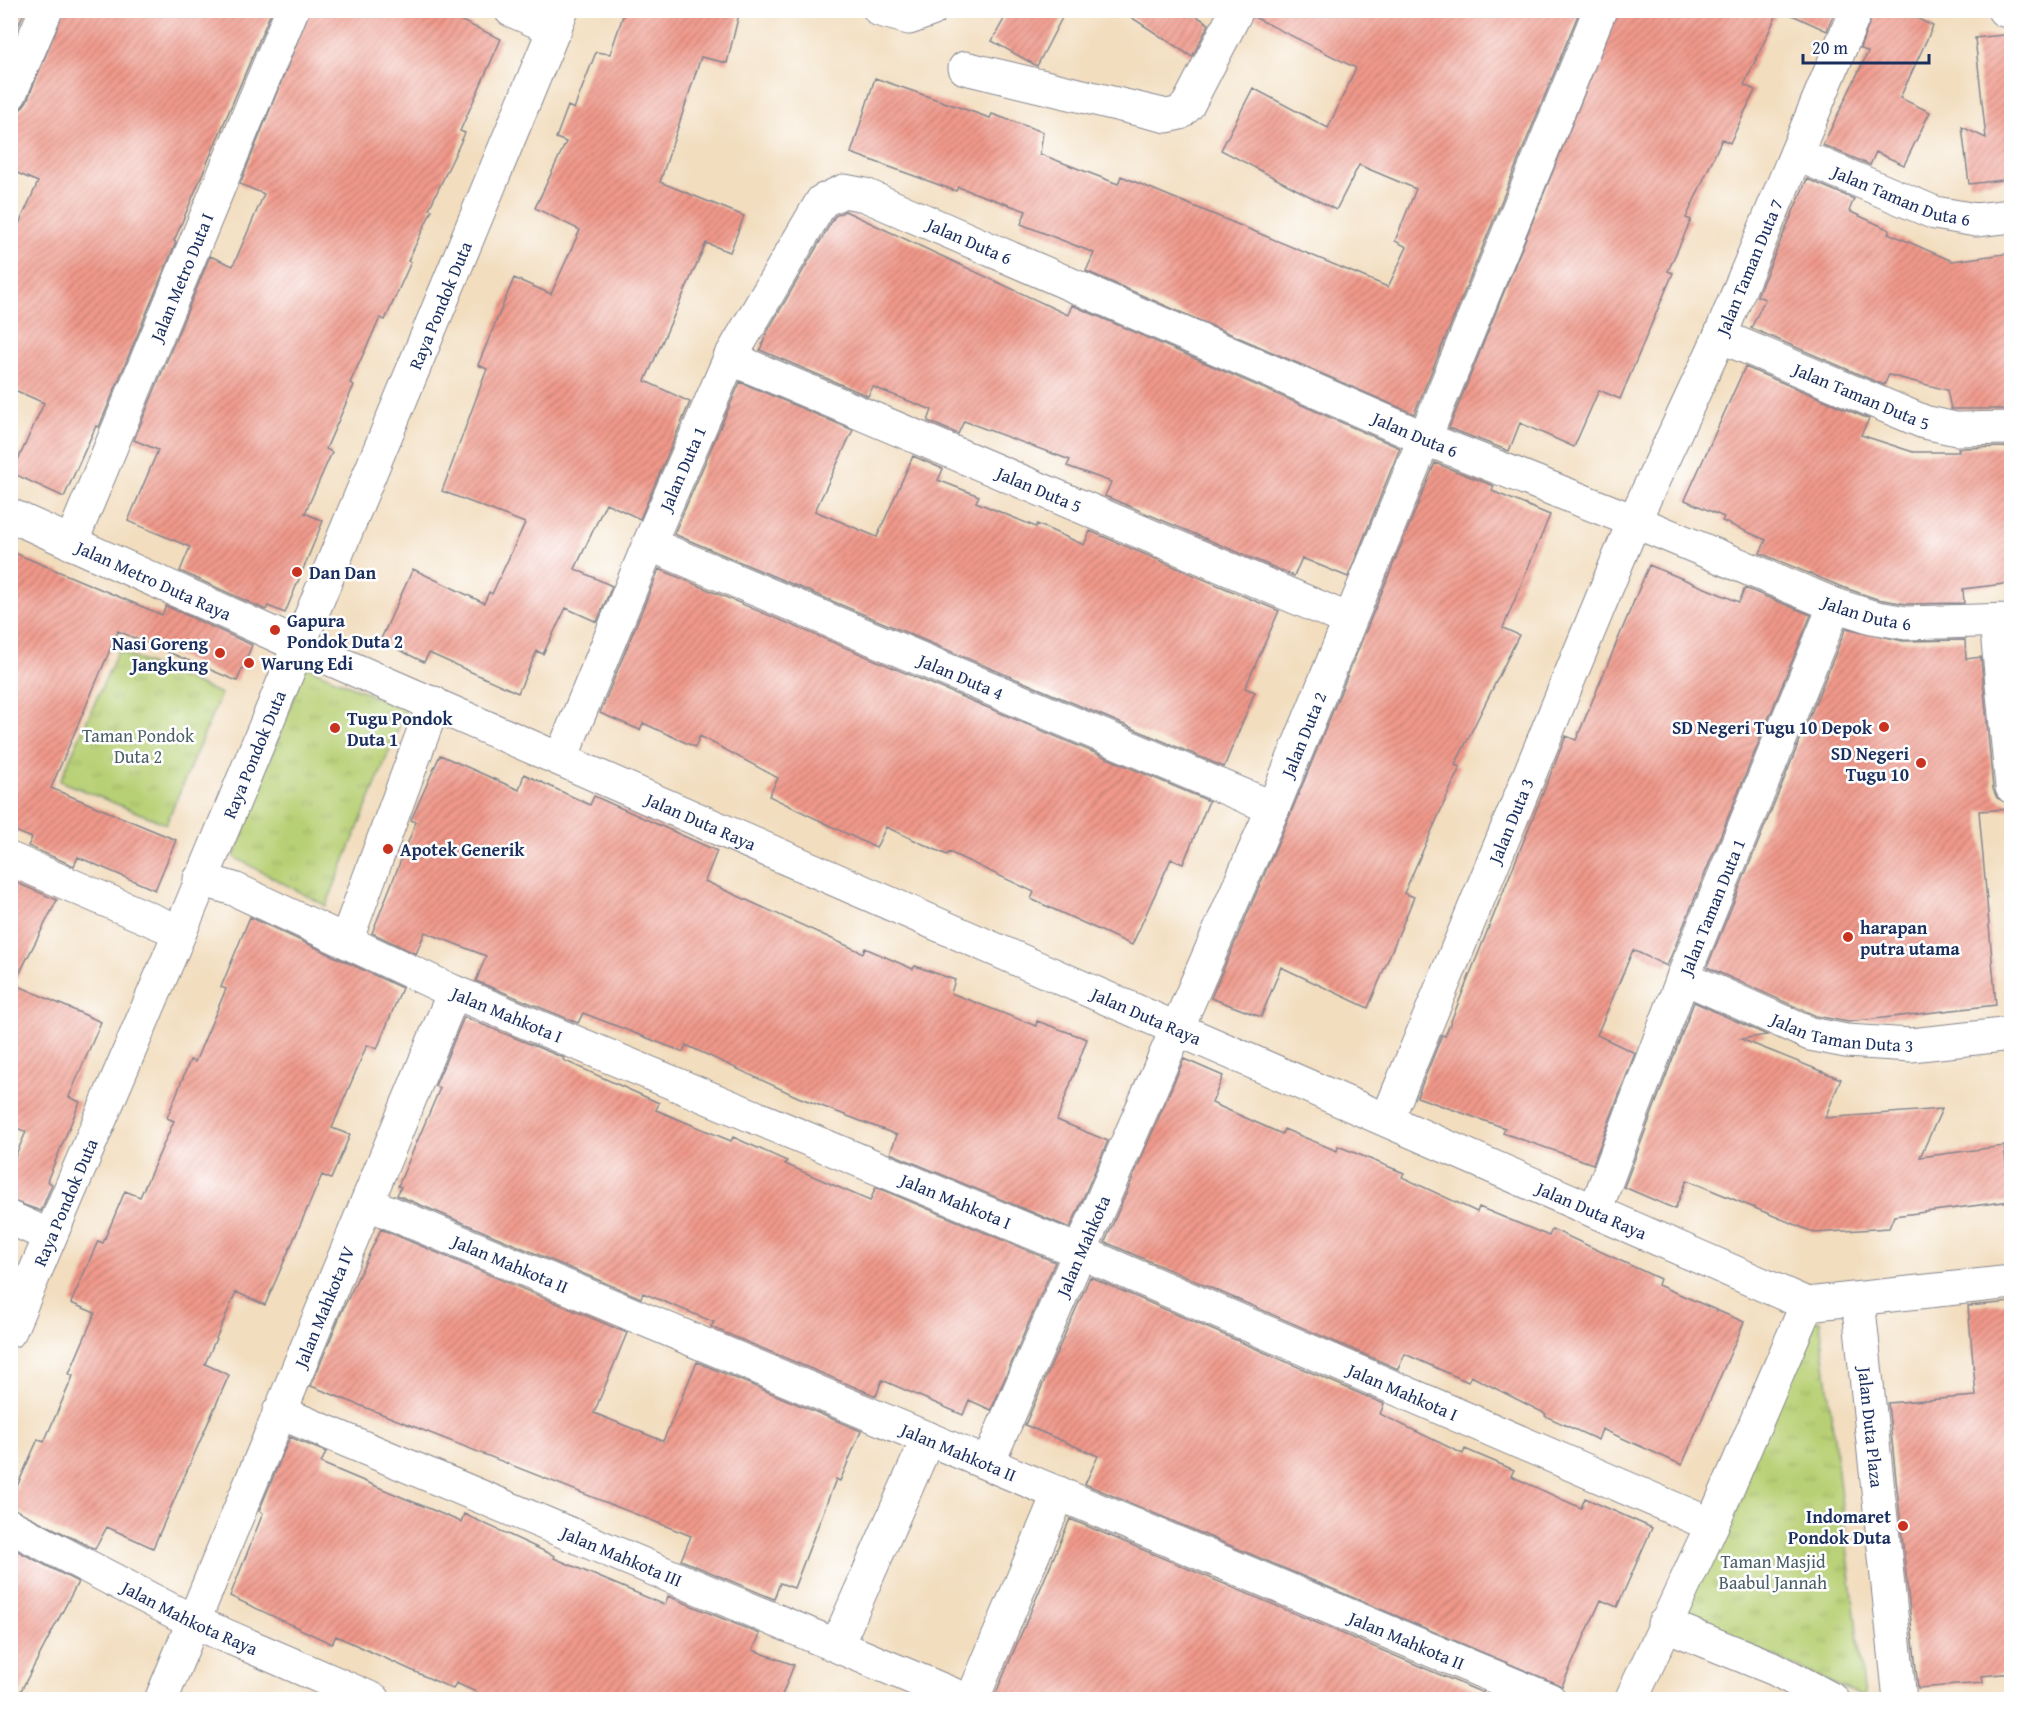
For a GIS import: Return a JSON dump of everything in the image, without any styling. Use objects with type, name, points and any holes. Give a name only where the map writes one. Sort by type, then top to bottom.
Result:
[{"type":"street","points":[[10,93],[46,10]]},
{"type":"street","name":"Jalan Metro Duta I","points":[[71,543],[292,10]]},
{"type":"street","points":[[511,10],[559,20]]},
{"type":"street","points":[[880,10],[909,18],[931,10]]},
{"type":"street","points":[[965,68],[1167,116],[1180,113],[1188,105],[1237,10]]},
{"type":"street","name":"Jalan Duta 2","points":[[1175,1027],[1273,808],[1348,620],[1426,439],[1600,10]]},
{"type":"street","name":"Jalan Taman Duta 7","points":[[1634,521],[1720,336],[1856,10]]},
{"type":"street","points":[[2004,10],[2012,12]]},
{"type":"street","name":"Raya Pondok Duta","points":[[10,1331],[180,932],[297,645],[559,20]]},
{"type":"street","name":"Jalan Taman Duta 6","points":[[1796,154],[1935,213],[1976,220],[2012,216]]},
{"type":"street","name":"Jalan Duta 6","points":[[833,195],[844,191],[865,195],[1426,439],[1634,521],[1835,605],[1872,617],[1906,623],[2004,620]]},
{"type":"street","name":"Jalan Duta 1","points":[[561,758],[649,544],[730,358],[822,201],[833,195]]},
{"type":"street","name":"Jalan Taman Duta 5","points":[[1720,336],[1924,422],[1956,429],[2012,428]]},
{"type":"street","name":"Jalan Duta 5","points":[[730,358],[1348,620]]},
{"type":"street","name":"Jalan Metro Duta Raya","points":[[10,515],[297,645]]},
{"type":"street","name":"Jalan Duta 3","points":[[1387,1120],[1634,521]]},
{"type":"street","name":"Jalan Duta 4","points":[[649,544],[1273,808]]},
{"type":"street","name":"Jalan Taman Duta 1","points":[[1595,1211],[1683,977],[1835,605]]},
{"type":"street","points":[[2004,620],[2012,787]]},
{"type":"street","name":"Jalan Duta Raya","points":[[297,645],[561,758],[1807,1304],[2012,1282]]},
{"type":"street","points":[[346,941],[434,703]]},
{"type":"street","points":[[10,859],[180,932]]},
{"type":"street","name":"Jalan Mahkota I","points":[[200,879],[234,889],[454,992],[1080,1252],[1712,1525]]},
{"type":"street","name":"Jalan Taman Duta 3","points":[[1683,977],[1810,1034],[1846,1041],[1911,1045],[2012,1034]]},
{"type":"street","name":"Jalan Mahkota IV","points":[[161,1700],[454,992]]},
{"type":"street","name":"Jalan Mahkota","points":[[987,1463],[1080,1252],[1175,1027]]},
{"type":"street","name":"Jalan Mahkota II","points":[[367,1203],[1550,1700]]},
{"type":"street","points":[[10,1218],[50,1236]]},
{"type":"street","name":"Jalan Duta Plaza","points":[[1858,1299],[1900,1700]]},
{"type":"street","points":[[1631,1700],[1664,1624],[1712,1525],[1807,1304]]},
{"type":"street","name":"Jalan Mahkota III","points":[[279,1412],[837,1645],[904,1688],[966,1700]]},
{"type":"street","points":[[837,1645],[928,1438]]},
{"type":"street","points":[[972,1700],[1059,1493]]},
{"type":"street","name":"Jalan Mahkota Raya","points":[[10,1526],[192,1621],[374,1700]]},
{"type":"street","points":[[1664,1624],[1775,1669],[1833,1700]]},
{"type":"green space","name":"Taman Pondok Duta 2","points":[[118,651],[221,694],[166,824],[60,781]]},
{"type":"green space","points":[[305,666],[406,710],[326,906],[234,857]]},
{"type":"green space","name":"Taman Masjid Baabul Jannah","points":[[1801,1318],[1820,1321],[1865,1698],[1671,1610]]},
{"type":"building","points":[[10,10],[25,10],[10,45]]},
{"type":"building","points":[[64,10],[272,10],[174,241],[176,242],[99,427],[96,426],[64,497],[12,473],[44,403],[10,388],[10,244],[38,182],[10,170],[10,112],[21,109],[27,101]]},
{"type":"building","points":[[310,10],[438,10],[501,39],[460,131],[465,133],[429,209],[432,210],[408,261],[411,262],[385,320],[380,318],[350,383],[354,385],[326,449],[332,452],[305,513],[323,521],[285,613],[268,606],[266,610],[180,571],[190,547],[128,521],[158,450],[134,440],[210,256],[233,266],[264,194],[240,184]]},
{"type":"building","points":[[625,10],[740,10],[727,63],[701,57],[660,182],[744,216],[730,252],[706,243],[645,381],[690,402],[640,519],[606,503],[575,569],[612,586],[597,622],[566,608],[543,654],[537,651],[518,693],[429,653],[424,662],[380,641],[413,569],[484,603],[489,592],[492,594],[525,523],[442,491],[487,369],[478,365],[514,278],[551,294],[580,230],[535,208],[566,142],[556,138],[568,106],[574,109],[596,52],[610,54]]},
{"type":"building","points":[[1009,10],[1066,10],[1037,66],[992,41]]},
{"type":"building","points":[[1120,10],[1187,10],[1209,24],[1192,57]]},
{"type":"building","points":[[1256,10],[1580,10],[1414,414],[1086,271],[1094,253],[1021,224],[1026,211],[958,187],[956,191],[851,153],[875,78],[990,118],[992,114],[1043,132],[1040,154],[1118,184],[1121,176],[1388,287],[1407,247],[1395,241],[1416,189],[1359,165],[1336,210],[1221,150],[1253,88],[1328,128],[1356,68],[1254,17]]},
{"type":"building","points":[[1618,10],[1779,10],[1744,85],[1755,90],[1730,143],[1722,139],[1686,218],[1691,220],[1668,271],[1673,273],[1620,399],[1599,390],[1574,447],[1520,423],[1509,451],[1449,428]]},
{"type":"building","points":[[1781,10],[1835,10],[1827,31]]},
{"type":"building","points":[[1874,10],[1900,10],[1933,26],[1900,98],[1930,112],[1904,165],[1876,152],[1870,165],[1823,145],[1868,52],[1860,48]]},
{"type":"building","points":[[2012,34],[2012,179],[1969,184],[1962,127],[1986,138],[1975,38]]},
{"type":"building","points":[[1807,179],[1854,199],[1849,211],[1890,230],[1888,233],[1952,261],[2012,253],[2012,409],[1951,409],[1947,390],[1889,375],[1884,385],[1751,328],[1765,299],[1757,296]]},
{"type":"building","points":[[845,211],[1068,315],[1072,305],[1400,448],[1348,577],[1302,558],[1294,576],[1105,496],[1111,482],[1067,466],[1070,460],[964,421],[958,434],[928,421],[932,410],[873,387],[868,396],[760,350],[767,332],[835,216]]},
{"type":"building","points":[[1745,367],[1869,419],[1861,435],[1913,452],[1959,452],[1958,448],[2012,447],[2012,583],[1963,589],[1964,603],[1907,604],[1877,599],[1760,553],[1766,540],[1722,521],[1724,517],[1685,500]]},
{"type":"building","points":[[740,382],[853,430],[815,511],[877,537],[913,456],[943,469],[938,480],[979,496],[976,502],[1036,527],[1037,524],[1084,545],[1090,531],[1279,611],[1245,688],[1255,692],[1224,767],[674,534]]},
{"type":"building","points":[[1435,463],[1494,486],[1492,491],[1550,515],[1503,628],[1519,635],[1455,765],[1460,767],[1404,893],[1414,897],[1368,1008],[1281,967],[1261,1017],[1211,998],[1290,815]]},
{"type":"building","points":[[10,551],[162,615],[166,606],[252,645],[237,681],[118,631],[51,788],[176,840],[155,890],[78,857],[74,866],[28,846],[32,838],[10,829]]},
{"type":"building","points":[[1649,565],[1739,602],[1745,588],[1811,615],[1667,966],[1633,950],[1597,1035],[1635,1053],[1593,1164],[1503,1133],[1505,1128],[1417,1097],[1442,1035],[1445,1036],[1566,736],[1576,740]]},
{"type":"building","points":[[659,569],[1209,801],[1183,864],[1171,859],[1132,945],[1031,899],[1034,892],[949,852],[947,855],[886,827],[876,848],[769,796],[778,778],[700,736],[695,747],[643,723],[640,730],[600,713]]},
{"type":"building","points":[[1846,628],[1903,641],[1965,640],[1966,659],[1981,657],[1993,789],[1997,798],[2012,805],[2012,809],[1979,811],[1996,1005],[1848,1022],[1816,1016],[1707,967]]},
{"type":"building","points":[[440,755],[519,790],[524,774],[590,805],[594,796],[717,851],[705,881],[863,953],[865,948],[913,969],[915,966],[955,980],[951,993],[1036,1026],[1037,1021],[1087,1039],[1057,1120],[1108,1141],[1070,1228],[890,1153],[897,1135],[798,1097],[686,1045],[683,1052],[583,1013],[578,1023],[476,981],[486,956],[425,932],[416,954],[372,933],[416,822],[411,820]]},
{"type":"building","points":[[10,880],[57,900],[14,984],[101,1022],[69,1097],[80,1102],[47,1181],[52,1184],[41,1211],[10,1200],[10,1168],[26,1132],[10,1125]]},
{"type":"building","points":[[250,917],[402,988],[377,1049],[367,1045],[332,1128],[350,1135],[331,1179],[322,1175],[265,1305],[236,1292],[205,1364],[229,1375],[153,1548],[107,1527],[95,1549],[10,1507],[10,1502],[38,1439],[44,1442],[73,1376],[69,1374],[95,1313],[71,1303],[98,1241],[103,1243],[125,1191],[140,1197],[174,1121],[167,1118],[190,1060],[195,1062],[226,989],[221,987]]},
{"type":"building","points":[[1694,1002],[1767,1035],[1741,1039],[1841,1079],[1825,1118],[1942,1109],[1920,1157],[2004,1146],[2011,1201],[1894,1216],[1889,1228],[1815,1233],[1687,1180],[1675,1209],[1624,1187]]},
{"type":"building","points":[[464,1017],[564,1058],[563,1060],[659,1103],[656,1110],[731,1141],[733,1137],[787,1161],[785,1164],[870,1201],[876,1187],[1055,1262],[991,1410],[969,1400],[963,1415],[882,1380],[876,1396],[711,1327],[714,1322],[643,1293],[641,1298],[397,1195],[401,1187],[398,1186],[440,1088],[435,1086]]},
{"type":"building","points":[[1184,1059],[1223,1076],[1212,1103],[1282,1134],[1284,1129],[1337,1151],[1338,1146],[1404,1173],[1402,1177],[1477,1212],[1479,1207],[1549,1236],[1552,1229],[1660,1279],[1658,1285],[1744,1322],[1682,1465],[1602,1429],[1598,1440],[1545,1416],[1546,1414],[1471,1376],[1468,1382],[1405,1354],[1398,1369],[1105,1242]]},
{"type":"building","points":[[381,1229],[627,1333],[594,1413],[663,1441],[697,1362],[861,1431],[840,1481],[836,1479],[794,1588],[780,1583],[774,1599],[681,1560],[691,1536],[311,1386],[342,1311]]},
{"type":"building","points":[[1090,1277],[1384,1404],[1380,1414],[1463,1454],[1465,1449],[1514,1470],[1511,1476],[1581,1508],[1585,1498],[1652,1528],[1617,1607],[1601,1600],[1562,1686],[1085,1484],[1098,1456],[1025,1425]]},
{"type":"building","points":[[2012,1302],[2012,1673],[1982,1676],[1983,1683],[1918,1688],[1888,1403],[1976,1396],[1968,1306]]},
{"type":"building","points":[[290,1437],[326,1452],[321,1463],[461,1522],[464,1514],[555,1556],[554,1558],[665,1605],[668,1596],[760,1634],[753,1650],[794,1665],[780,1700],[494,1700],[456,1683],[453,1689],[336,1636],[332,1644],[230,1596],[263,1513],[259,1511]]},
{"type":"building","points":[[1070,1519],[1500,1700],[993,1700]]},
{"type":"building","points":[[10,1547],[78,1582],[16,1700],[10,1700]]},
{"type":"place","name":"Dan Dan","points":[[297,572]]},
{"type":"place","name":"Gapura Pondok Duta 2","points":[[275,630]]},
{"type":"place","name":"Nasi Goreng Jangkung","points":[[220,653]]},
{"type":"place","name":"Warung Edi","points":[[249,663]]},
{"type":"place","name":"SD Negeri Tugu 10 Depok","points":[[1884,727]]},
{"type":"place","name":"Tugu Pondok Duta 1","points":[[335,728]]},
{"type":"place","name":"SD Negeri Tugu 10","points":[[1921,763]]},
{"type":"place","name":"Apotek Generik","points":[[388,849]]},
{"type":"place","name":"harapan putra utama","points":[[1848,937]]},
{"type":"place","name":"Indomaret Pondok Duta","points":[[1903,1526]]}]
